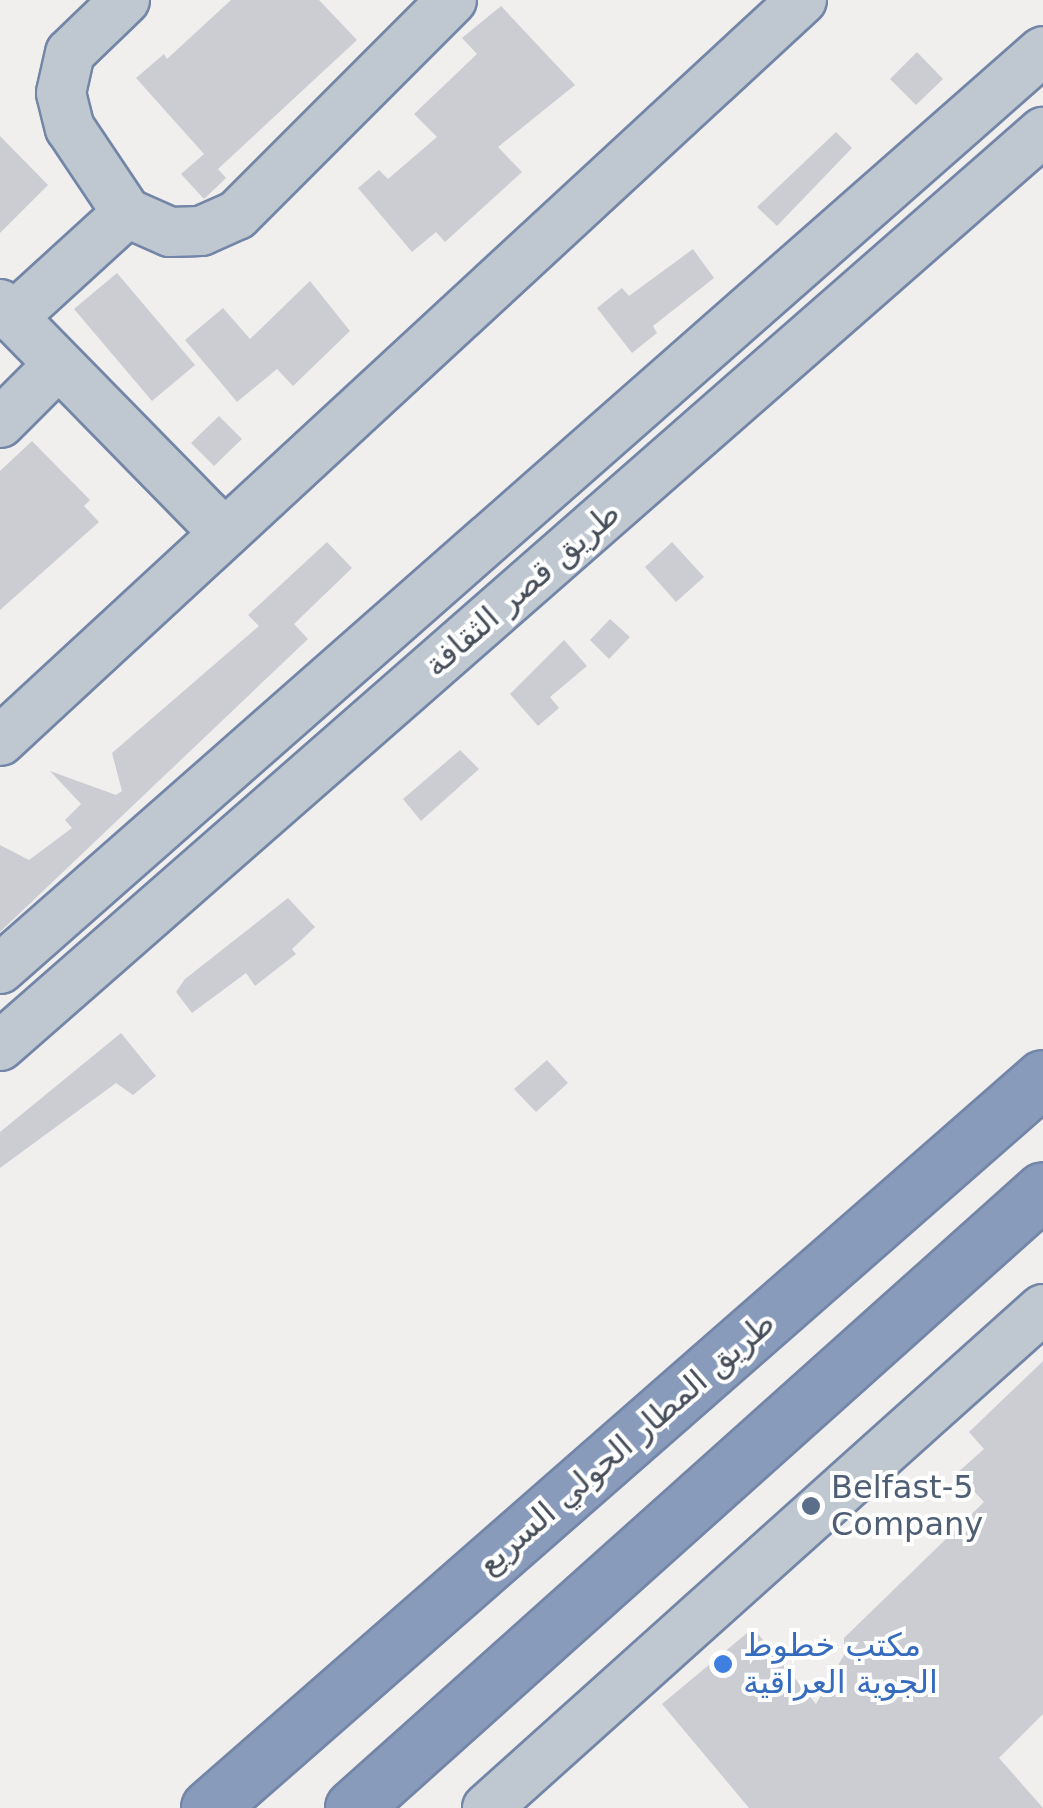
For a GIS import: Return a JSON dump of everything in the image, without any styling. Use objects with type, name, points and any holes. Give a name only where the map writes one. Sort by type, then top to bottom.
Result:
[{"type":"highway","name":"طريق المطار الحولي السريع","points":[[217,1804],[1043,1078]]},
{"type":"highway","points":[[353,1808],[1043,1190]]},
{"type":"street","points":[[124,0],[70,54],[61,93],[70,128],[127,213],[170,232],[201,231],[237,215],[452,0]]},
{"type":"street","points":[[0,741],[802,0]]},
{"type":"street","points":[[0,969],[1031,62]]},
{"type":"street","name":"طريق قصر الثقافة","points":[[0,1046],[1043,132]]},
{"type":"street","points":[[127,213],[6,311],[223,532]]},
{"type":"street","points":[[0,423],[57,366]]},
{"type":"street","points":[[486,1808],[1043,1309]]},
{"type":"building","points":[[231,0],[319,0],[357,40],[218,169],[226,178],[204,199],[181,174],[204,154],[136,78],[164,54],[167,59]]},
{"type":"building","points":[[501,6],[575,85],[498,147],[522,172],[445,242],[436,232],[412,252],[358,188],[379,170],[388,179],[437,137],[414,114],[477,54],[462,38]]},
{"type":"building","points":[[917,52],[943,79],[916,105],[890,79]]},
{"type":"building","points":[[836,132],[852,148],[777,226],[757,207]]},
{"type":"building","points":[[0,136],[48,185],[0,233]]},
{"type":"building","points":[[693,249],[714,278],[653,326],[657,333],[632,353],[597,308],[622,288],[629,296]]},
{"type":"building","points":[[117,273],[195,365],[152,401],[74,309]]},
{"type":"building","points":[[310,281],[350,331],[293,386],[277,369],[237,402],[185,340],[223,308],[250,339]]},
{"type":"building","points":[[219,416],[242,439],[214,466],[191,443]]},
{"type":"building","points":[[32,441],[90,500],[84,506],[99,522],[0,610],[0,471]]},
{"type":"building","points":[[327,542],[352,568],[294,624],[308,639],[0,932],[0,845],[29,860],[72,828],[65,820],[81,804],[50,771],[116,795],[122,791],[112,753],[259,626],[248,615]]},
{"type":"building","points":[[672,542],[704,577],[676,602],[645,567]]},
{"type":"building","points":[[610,619],[630,637],[609,659],[590,640]]},
{"type":"building","points":[[564,640],[587,666],[550,697],[559,708],[538,726],[510,694]]},
{"type":"building","points":[[460,750],[479,769],[421,821],[403,799]]},
{"type":"building","points":[[288,898],[315,927],[292,949],[296,954],[255,986],[246,973],[192,1013],[176,992],[185,979]]},
{"type":"building","points":[[121,1033],[156,1076],[133,1095],[116,1083],[0,1168],[0,1132]]},
{"type":"building","points":[[547,1060],[568,1083],[536,1112],[514,1089]]},
{"type":"building","points":[[1043,1361],[1043,1714],[999,1758],[1043,1808],[749,1808],[662,1704],[753,1628],[816,1704],[844,1655],[844,1638],[984,1502],[957,1473],[984,1449],[969,1432]]},
{"type":"place","name":"Belfast-5 Company","points":[[811,1506]]},
{"type":"place","name":"مكتب خطوط الجوية العراقية","points":[[723,1664]]}]
